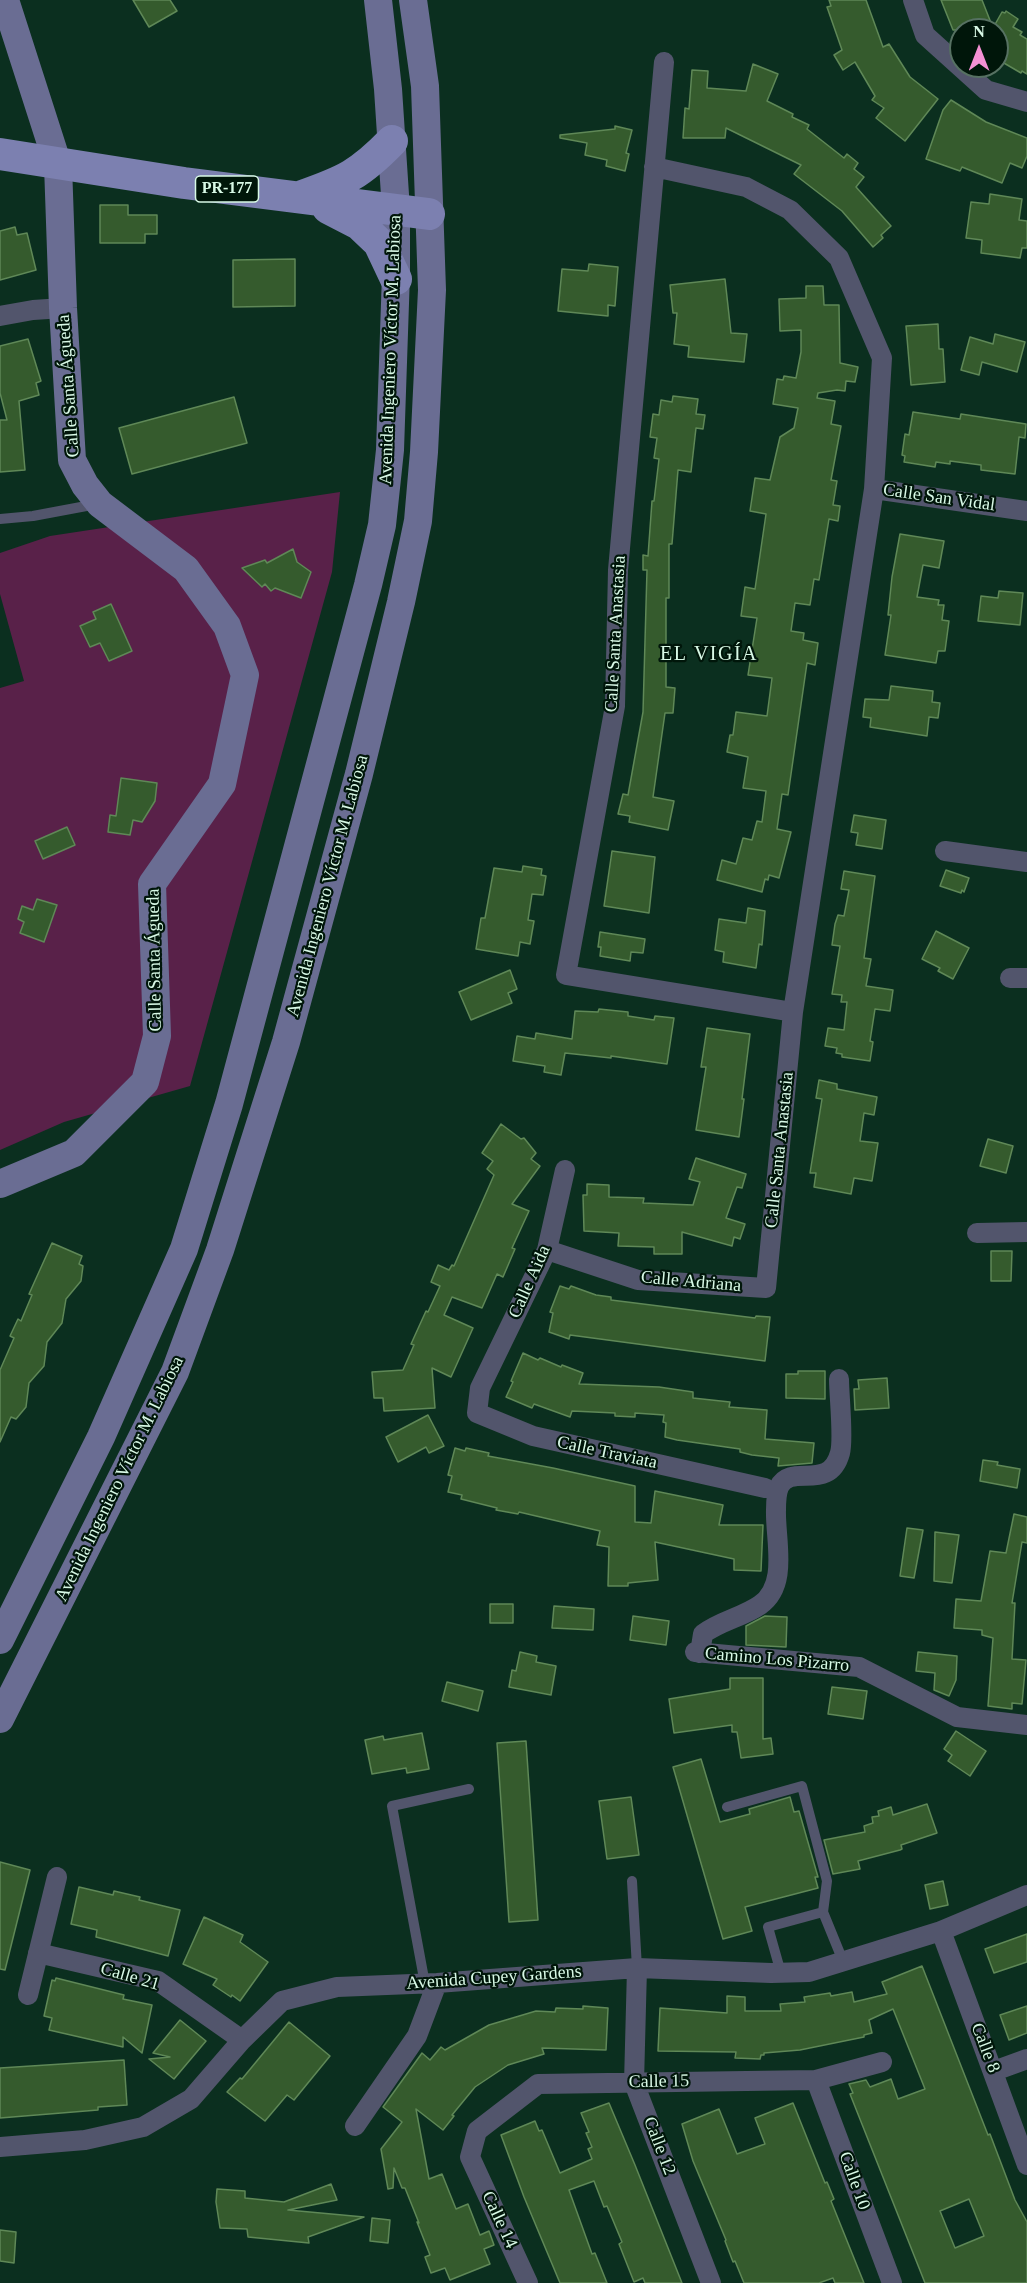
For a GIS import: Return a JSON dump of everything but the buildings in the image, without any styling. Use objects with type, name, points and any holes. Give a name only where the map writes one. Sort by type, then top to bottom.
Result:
[{"type":"main road","name":"Avenida Ingeniero Víctor M. Labiosa","points":[[0,1640],[101,1437],[184,1249],[229,1104],[382,525],[390,450],[396,210],[386,69],[378,0]]},
{"type":"main road","name":"Avenida Ingeniero Víctor M. Labiosa","points":[[0,1719],[175,1372],[224,1240],[286,1042],[359,774],[401,602],[418,521],[424,452],[432,290],[425,86],[413,0]]},
{"type":"main road","name":"Calle Santa Águeda","points":[[0,1184],[74,1154],[145,1082],[158,1036],[152,884],[222,784],[244,675],[227,626],[186,569],[100,504],[85,485],[72,460],[58,165],[8,1]]},
{"type":"main road","points":[[303,198],[340,183],[369,165],[392,141]]},
{"type":"main road","name":"PR-177","points":[[0,154],[58,165],[429,214]]},
{"type":"main road","points":[[303,198],[360,224],[379,243],[396,279]]},
{"type":"street","points":[[913,0],[926,35],[986,90],[1027,102]]},
{"type":"street","name":"Calle Santa Anastasia","points":[[664,62],[618,570],[615,706],[566,975],[793,1012]]},
{"type":"street","name":"Calle San Vidal","points":[[654,167],[746,187],[790,210],[839,258],[882,358],[874,489],[1027,511]]},
{"type":"street","points":[[0,316],[63,308]]},
{"type":"street","name":"Calle Santa Anastasia","points":[[766,1288],[793,1012],[874,489]]},
{"type":"street","points":[[945,851],[1027,862]]},
{"type":"street","name":"Calle Aida","points":[[480,1388],[547,1250],[565,1170]]},
{"type":"street","points":[[977,1233],[1027,1232]]},
{"type":"street","name":"Calle Adriana","points":[[547,1250],[638,1280],[766,1288]]},
{"type":"street","name":"Camino Los Pizarro","points":[[839,1379],[841,1451],[834,1467],[824,1474],[790,1477],[779,1485],[776,1525],[777,1579],[774,1591],[761,1605],[712,1627],[703,1634],[698,1652],[859,1667],[957,1717],[1027,1725]]},
{"type":"street","name":"Calle Traviata","points":[[480,1388],[477,1413],[533,1436],[765,1488]]},
{"type":"street","points":[[28,1995],[57,1877]]},
{"type":"street","name":"Avenida Cupey Gardens","points":[[0,2147],[85,2140],[143,2127],[191,2099],[242,2040],[282,2001],[337,1987],[431,1983],[637,1968],[809,1972],[941,1931],[1027,1895]]},
{"type":"street","name":"Calle 8","points":[[941,1931],[1027,2165]]},
{"type":"street","name":"Calle 21","points":[[38,1953],[158,1981],[242,2040]]},
{"type":"street","name":"Calle 12","points":[[637,1968],[634,2083],[711,2283]]},
{"type":"street","points":[[355,2126],[417,2036],[431,1983]]},
{"type":"street","points":[[994,2071],[1027,2060]]},
{"type":"street","name":"Calle 15","points":[[471,2157],[477,2131],[538,2084],[816,2080],[882,2062]]},
{"type":"street","name":"Calle 10","points":[[816,2080],[892,2283]]},
{"type":"street","name":"Calle 14","points":[[471,2157],[521,2281]]},
{"type":"lane","points":[[0,519],[33,516],[100,504]]},
{"type":"lane","points":[[727,1807],[802,1786],[826,1881],[823,1912],[843,1961]]},
{"type":"lane","points":[[431,1983],[392,1806],[469,1789]]},
{"type":"lane","points":[[632,1881],[637,1968]]},
{"type":"lane","points":[[781,1972],[768,1928],[823,1912]]},
{"type":"shaded area","points":[[340,492],[332,572],[190,1086],[64,1122],[0,1150],[0,688],[24,681],[0,594],[0,553],[50,536]]},
{"type":"district","name":"EL VIGÍA","points":[[709,655]]}]
